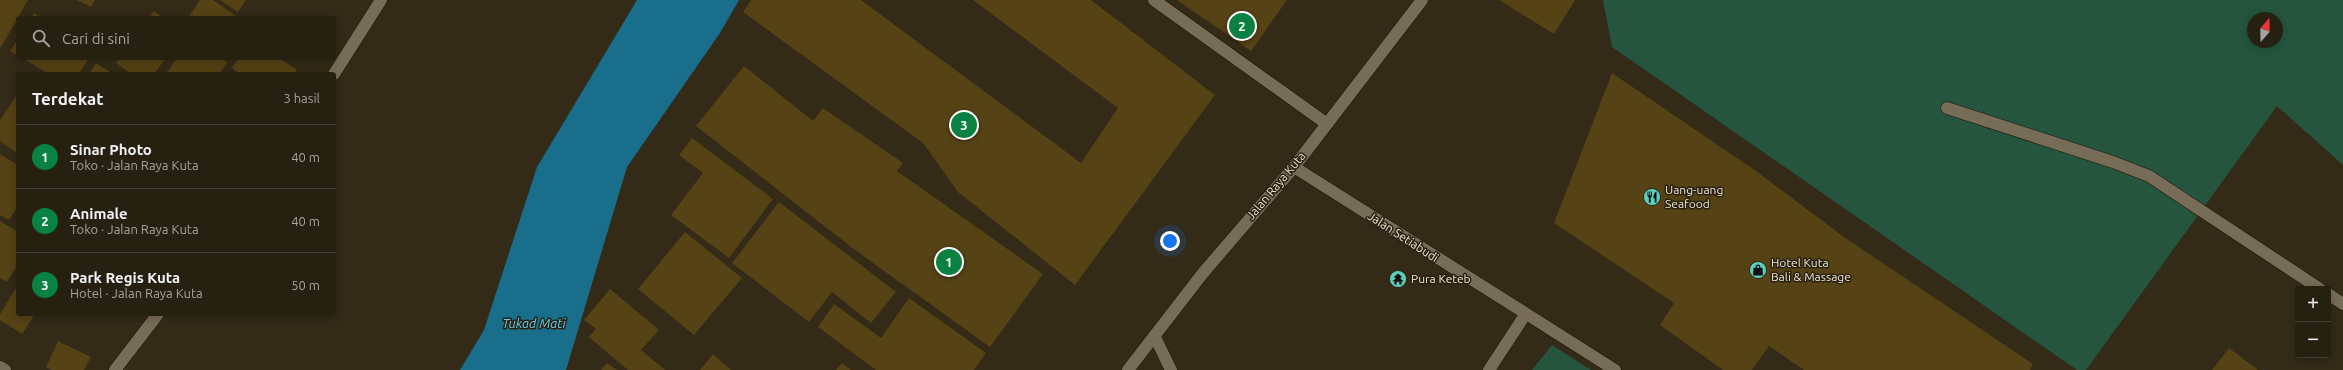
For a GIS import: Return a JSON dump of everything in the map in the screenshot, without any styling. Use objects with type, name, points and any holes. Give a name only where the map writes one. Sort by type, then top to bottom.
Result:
[{"type":"street","points":[[335,72],[381,0]]},
{"type":"street","points":[[1154,0],[1327,124]]},
{"type":"street","name":"Jalan Raya Kuta","points":[[1128,370],[1203,273],[1294,167],[1422,0]]},
{"type":"street","points":[[1947,108],[2106,160],[2149,176],[2315,286]]},
{"type":"street","name":"Jalan Setiabudi","points":[[1294,167],[1615,370]]},
{"type":"street","points":[[2331,296],[2343,304]]},
{"type":"street","points":[[1489,370],[1525,314]]},
{"type":"street","points":[[115,370],[156,316]]},
{"type":"street","points":[[1155,337],[1171,370]]},
{"type":"street","points":[[0,367],[5,370]]},
{"type":"green space","points":[[1603,0],[2343,0],[2343,165],[2277,106],[2086,370],[2077,370],[1612,47]]},
{"type":"green space","points":[[1552,345],[1591,370],[1532,370]]},
{"type":"water","name":"Tukad Mati","points":[[637,0],[739,0],[720,33],[627,167],[566,370],[460,370],[484,330],[537,167]]},
{"type":"building","points":[[0,0],[28,0],[19,16],[16,16],[16,21],[0,49]]},
{"type":"building","points":[[77,0],[95,0],[91,7]]},
{"type":"building","points":[[200,0],[213,0],[236,16],[189,16]]},
{"type":"building","points":[[220,0],[246,0],[238,12]]},
{"type":"building","points":[[751,0],[861,0],[1081,163],[1118,108],[973,0],[1091,0],[1215,95],[1075,285],[958,192],[923,143],[743,12]]},
{"type":"building","points":[[1177,0],[1287,0],[1251,51]]},
{"type":"building","points":[[1499,0],[1575,0],[1554,34]]},
{"type":"building","points":[[154,11],[160,16],[150,16]]},
{"type":"building","points":[[16,42],[16,55],[10,51]]},
{"type":"building","points":[[25,60],[88,60],[80,72],[46,72]]},
{"type":"building","points":[[118,60],[164,60],[156,72],[128,72],[116,63]]},
{"type":"building","points":[[176,60],[224,60],[227,62],[220,72],[167,72]]},
{"type":"building","points":[[238,60],[282,60],[297,70],[296,72],[238,72],[232,68]]},
{"type":"building","points":[[96,63],[110,72],[90,72]]},
{"type":"building","points":[[744,66],[813,121],[823,108],[903,163],[897,171],[1043,274],[990,347],[855,250],[696,126]]},
{"type":"building","points":[[1612,73],[1756,171],[1844,237],[2033,364],[2030,370],[1804,370],[1769,346],[1752,370],[1723,370],[1660,325],[1674,303],[1554,223]]},
{"type":"building","points":[[16,96],[16,153],[0,141],[0,120]]},
{"type":"building","points":[[692,138],[773,199],[729,258],[671,215],[703,173],[679,155]]},
{"type":"building","points":[[0,154],[16,164],[16,209],[9,220],[0,215]]},
{"type":"building","points":[[779,202],[896,292],[871,323],[832,292],[809,322],[732,263]]},
{"type":"building","points":[[0,221],[16,231],[16,267],[7,282],[0,278]]},
{"type":"building","points":[[685,232],[742,278],[694,335],[638,289]]},
{"type":"building","points":[[16,288],[16,316],[34,316],[22,334],[0,320],[0,314]]},
{"type":"building","points":[[610,289],[659,330],[641,350],[665,370],[628,370],[589,337],[596,329],[584,320]]},
{"type":"building","points":[[909,298],[986,353],[974,370],[876,370],[818,327],[834,304],[881,338]]},
{"type":"building","points":[[58,341],[91,357],[84,370],[52,370],[46,367]]},
{"type":"building","points":[[2229,348],[2258,370],[2212,370]]},
{"type":"building","points":[[713,354],[731,370],[700,370]]},
{"type":"building","points":[[607,363],[617,370],[601,370]]},
{"type":"building","points":[[842,363],[851,370],[836,370]]},
{"type":"place","name":"Animale","points":[[1242,26]]},
{"type":"place","name":"Park Regis Kuta","points":[[964,125]]},
{"type":"place","name":"Uang-uang Seafood","points":[[1652,197]]},
{"type":"place","name":"Sinar Photo","points":[[949,262]]},
{"type":"place","name":"Hotel Kuta Bali & Massage","points":[[1758,270]]},
{"type":"place","name":"Pura Keteb","points":[[1398,279]]}]
